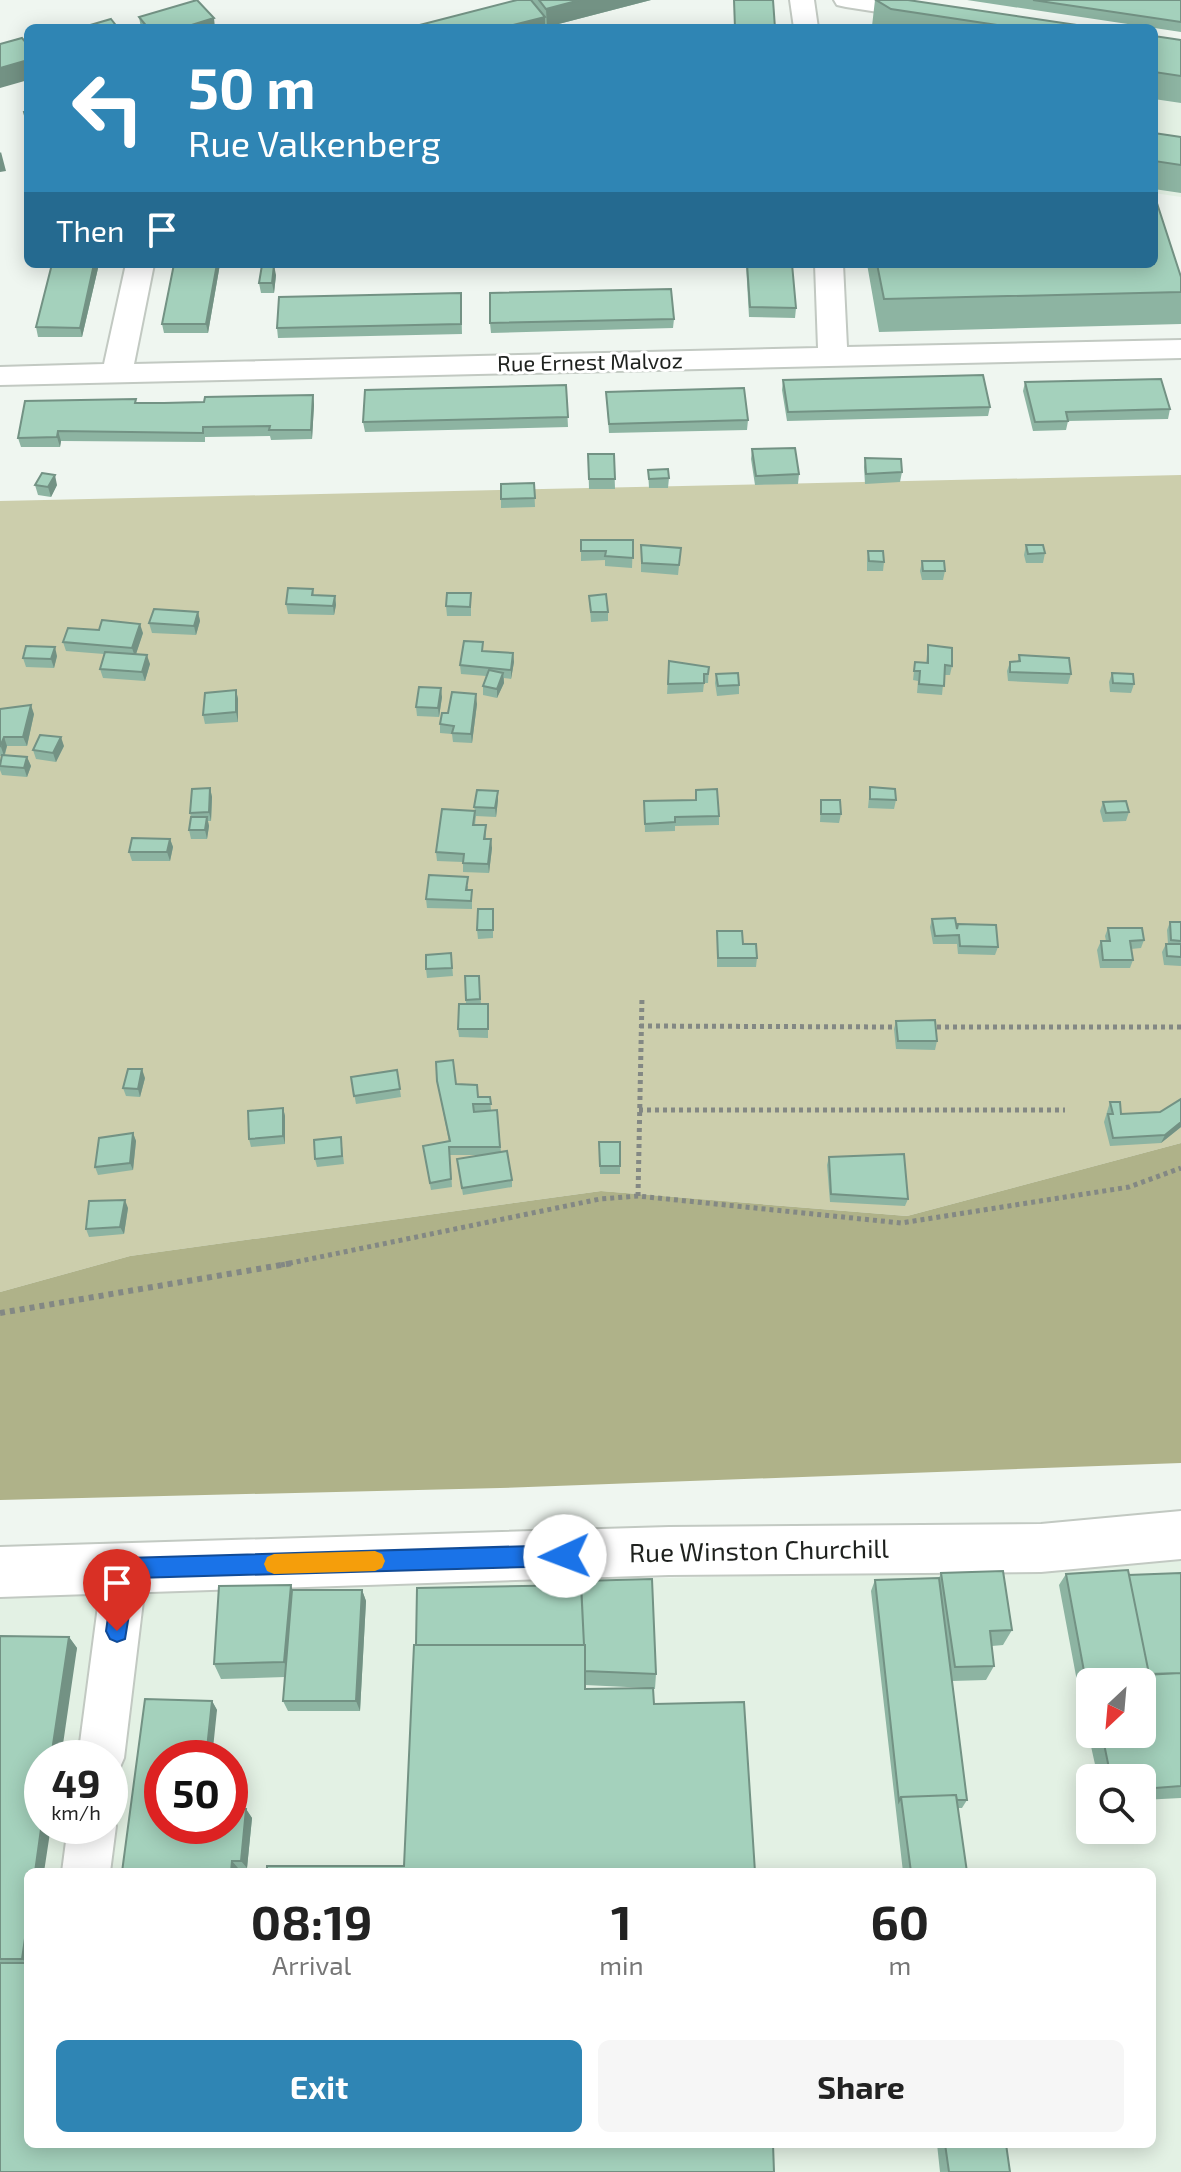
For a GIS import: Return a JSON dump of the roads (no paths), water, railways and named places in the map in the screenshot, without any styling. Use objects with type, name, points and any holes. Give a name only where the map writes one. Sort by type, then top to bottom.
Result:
[{"type":"main road","name":"Rue Winston Churchill","points":[[0,1572],[669,1551],[1041,1548],[1181,1535]]},
{"type":"street","points":[[802,0],[805,24]]},
{"type":"street","points":[[846,0],[1004,24]]},
{"type":"street","points":[[117,373],[139,268]]},
{"type":"street","points":[[829,268],[833,356]]},
{"type":"street","name":"Rue Ernest Malvoz","points":[[0,376],[1181,349]]},
{"type":"street","points":[[103,1740],[125,1568]]},
{"type":"street","points":[[87,1868],[90,1844]]}]
